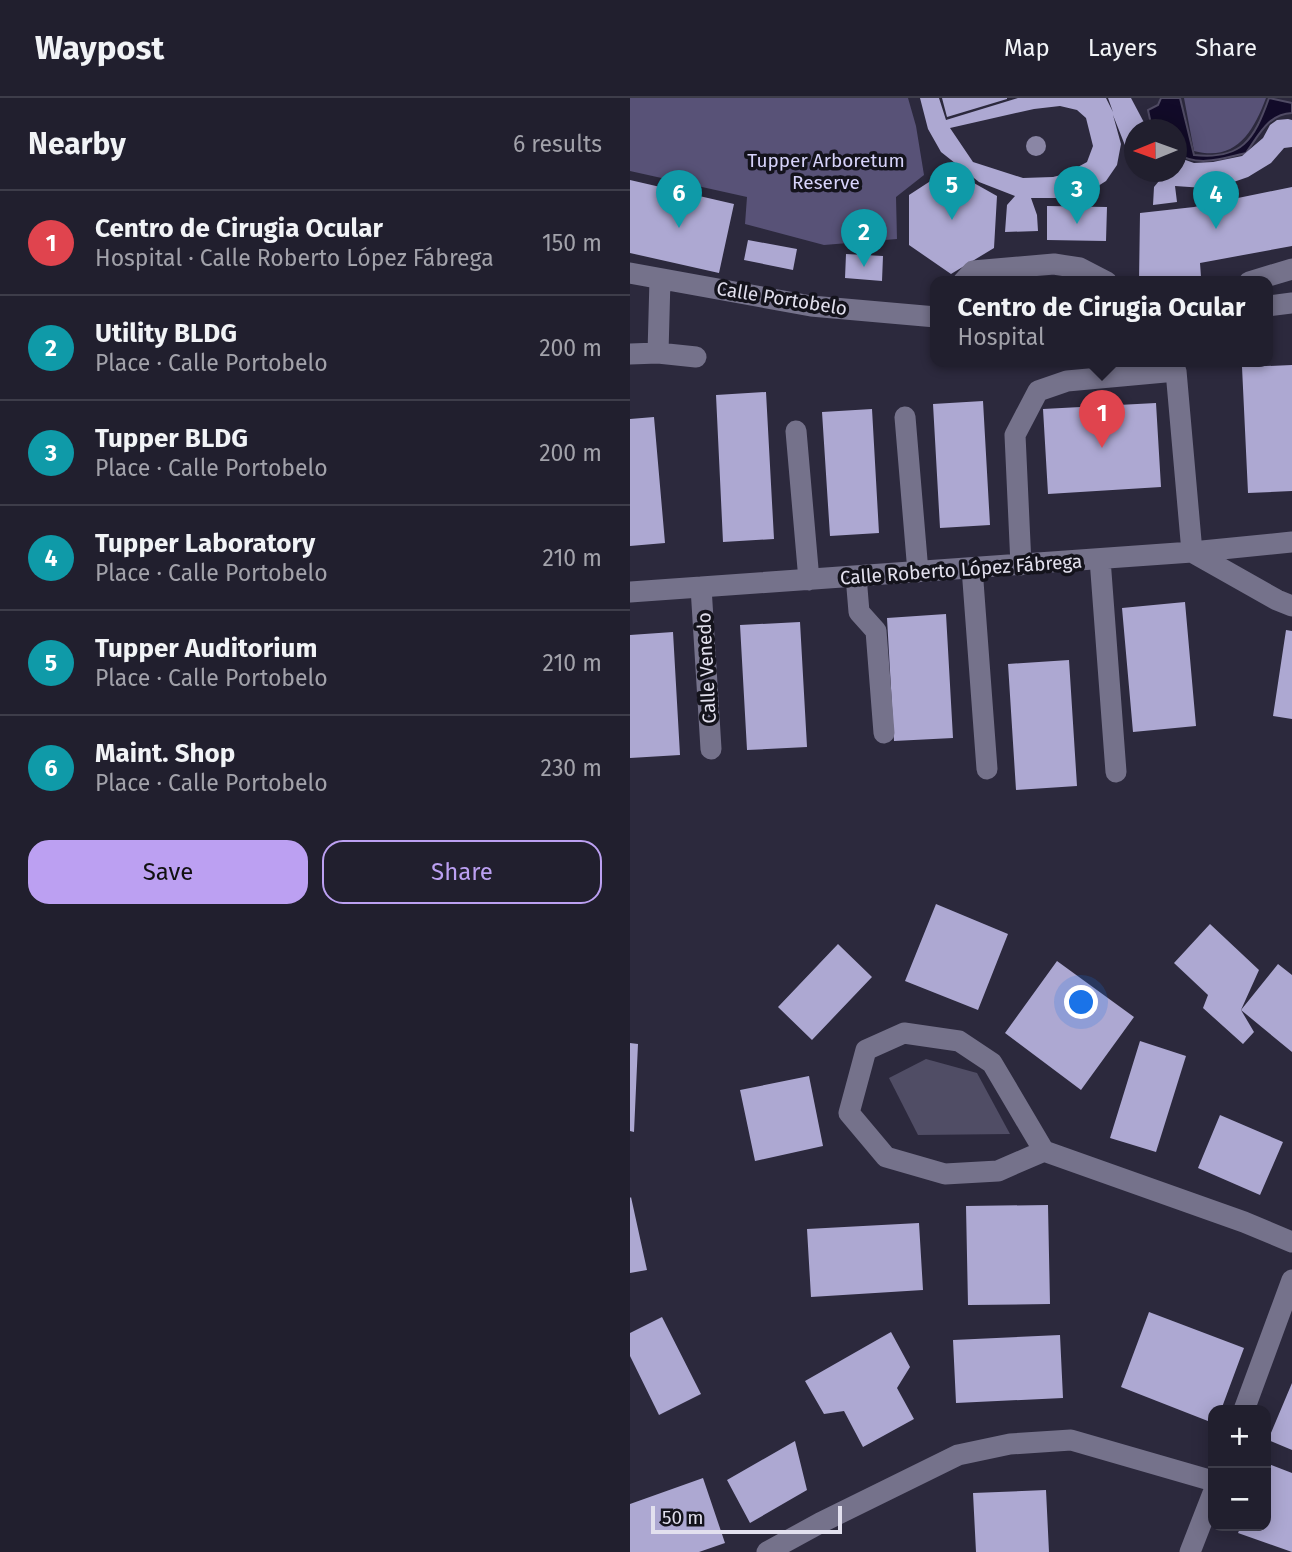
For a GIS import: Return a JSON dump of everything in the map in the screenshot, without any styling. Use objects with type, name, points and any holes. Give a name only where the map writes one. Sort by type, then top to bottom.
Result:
[{"type":"street","points":[[968,276],[973,271],[1054,264],[1080,268],[1095,276]]},
{"type":"street","points":[[1269,276],[1292,269]]},
{"type":"street","name":"Calle Portobelo","points":[[630,274],[811,306],[930,316]]},
{"type":"street","points":[[659,353],[660,279]]},
{"type":"street","points":[[1273,305],[1292,303]]},
{"type":"street","points":[[630,354],[659,353],[696,357]]},
{"type":"street","points":[[1021,565],[1014,435],[1038,391],[1067,381],[1176,371],[1192,552],[1276,600],[1292,606]]},
{"type":"street","points":[[905,417],[918,572]]},
{"type":"street","points":[[796,432],[809,580]]},
{"type":"street","name":"Calle Roberto López Fábrega","points":[[630,592],[1021,565],[1292,542]]},
{"type":"street","points":[[1100,559],[1116,772]]},
{"type":"street","points":[[972,568],[986,769]]},
{"type":"street","points":[[856,576],[859,612],[876,631],[884,733]]},
{"type":"street","name":"Calle Venedo","points":[[701,587],[711,749]]},
{"type":"street","points":[[1044,1151],[998,1171],[945,1174],[886,1157],[849,1113],[866,1050],[905,1033],[959,1041],[992,1063],[1044,1151],[1232,1217],[1292,1242]]},
{"type":"street","points":[[1246,1405],[1292,1280]]},
{"type":"street","points":[[767,1552],[958,1455],[1010,1444],[1071,1440],[1208,1480]]},
{"type":"street","points":[[1190,1552],[1208,1506]]},
{"type":"shaded area","points":[[1161,98],[1180,98],[1185,119],[1150,119],[1148,110],[1158,105]]},
{"type":"shaded area","points":[[1269,98],[1292,103],[1292,113],[1270,121],[1246,153],[1220,159],[1187,158],[1187,126],[1194,155],[1224,154],[1244,144],[1251,136]]},
{"type":"shaded area","points":[[926,1059],[977,1073],[1010,1134],[918,1135],[889,1078]]},
{"type":"green space","name":"Tupper Arboretum Reserve","points":[[630,98],[908,98],[916,126],[924,175],[896,197],[897,239],[824,245],[745,224],[747,197],[630,171]]},
{"type":"green space","points":[[1184,98],[1266,98],[1255,123],[1240,142],[1221,152],[1208,153],[1194,151]]},
{"type":"building","points":[[920,98],[939,98],[946,120],[1018,98],[1106,98],[1113,112],[1108,98],[1131,98],[1142,119],[1124,119],[1124,143],[1113,115],[1121,144],[1117,165],[1106,181],[1087,193],[1067,198],[1031,198],[1037,215],[1038,231],[1005,232],[1007,205],[1015,196],[979,182],[941,152],[928,129]],"holes":[[[1060,106],[1077,110],[1086,118],[1093,146],[1087,162],[1053,177],[1023,178],[973,162],[950,128],[1034,109]]]},
{"type":"building","points":[[942,98],[1007,98],[1007,99],[947,117]]},
{"type":"building","points":[[1277,120],[1292,120],[1292,147],[1284,148],[1271,163],[1248,177],[1225,185],[1204,188],[1175,186],[1177,202],[1153,205],[1154,187],[1158,182],[1187,182],[1187,161],[1213,162],[1242,156],[1263,138],[1270,125]]},
{"type":"building","points":[[949,169],[997,196],[994,248],[951,274],[909,245],[909,195]]},
{"type":"building","points":[[630,180],[734,204],[719,273],[630,253]]},
{"type":"building","points":[[1292,187],[1292,246],[1200,263],[1201,276],[1139,276],[1140,213],[1194,207]]},
{"type":"building","points":[[1047,206],[1107,207],[1106,241],[1047,240]]},
{"type":"building","points":[[748,240],[797,249],[793,270],[744,260]]},
{"type":"building","points":[[846,254],[883,256],[882,281],[845,278]]},
{"type":"building","points":[[1292,365],[1292,491],[1248,493],[1242,367]]},
{"type":"building","points":[[766,392],[774,539],[723,542],[716,395]]},
{"type":"building","points":[[983,401],[990,525],[940,528],[933,404]]},
{"type":"building","points":[[1156,403],[1161,487],[1048,494],[1043,409]]},
{"type":"building","points":[[872,409],[879,533],[830,536],[822,412]]},
{"type":"building","points":[[654,417],[665,543],[630,546],[630,419]]},
{"type":"building","points":[[1185,602],[1196,726],[1133,732],[1122,608]]},
{"type":"building","points":[[946,614],[953,738],[894,741],[887,618]]},
{"type":"building","points":[[800,622],[807,747],[747,750],[740,625]]},
{"type":"building","points":[[1286,630],[1292,631],[1292,719],[1273,716]]},
{"type":"building","points":[[673,632],[680,755],[630,758],[630,635]]},
{"type":"building","points":[[1069,660],[1077,786],[1016,790],[1008,664]]},
{"type":"building","points":[[936,904],[1008,934],[978,1010],[905,981]]},
{"type":"building","points":[[1210,924],[1259,970],[1241,1010],[1254,1032],[1243,1044],[1203,1008],[1208,995],[1174,963]]},
{"type":"building","points":[[838,944],[872,977],[812,1040],[778,1007]]},
{"type":"building","points":[[1057,961],[1134,1017],[1081,1090],[1005,1033]]},
{"type":"building","points":[[1278,964],[1292,975],[1292,1052],[1241,1010]]},
{"type":"building","points":[[1140,1041],[1186,1056],[1156,1152],[1110,1138]]},
{"type":"building","points":[[630,1043],[638,1044],[634,1132],[630,1131]]},
{"type":"building","points":[[809,1076],[823,1146],[755,1161],[740,1090]]},
{"type":"building","points":[[1220,1115],[1283,1142],[1260,1195],[1198,1168]]},
{"type":"building","points":[[630,1198],[647,1270],[630,1273]]},
{"type":"building","points":[[1048,1205],[1050,1304],[968,1305],[966,1206]]},
{"type":"building","points":[[919,1223],[923,1290],[811,1297],[807,1229]]},
{"type":"building","points":[[1149,1312],[1244,1348],[1223,1405],[1208,1405],[1208,1421],[1121,1387]]},
{"type":"building","points":[[662,1317],[701,1394],[659,1415],[630,1356],[630,1333]]},
{"type":"building","points":[[891,1332],[910,1367],[897,1388],[914,1419],[863,1447],[844,1411],[824,1414],[805,1381]]},
{"type":"building","points":[[1060,1335],[1063,1398],[956,1403],[953,1340]]},
{"type":"building","points":[[1292,1383],[1292,1450],[1271,1441],[1271,1433]]},
{"type":"building","points":[[795,1441],[807,1490],[750,1523],[727,1480]]},
{"type":"building","points":[[1271,1465],[1292,1473],[1292,1552],[1238,1533],[1271,1531]]},
{"type":"building","points":[[703,1478],[725,1543],[699,1552],[630,1552],[630,1504]]},
{"type":"building","points":[[1046,1490],[1049,1552],[976,1552],[973,1493]]},
{"type":"place","name":"Tupper Auditorium","points":[[952,220]]},
{"type":"place","name":"Tupper BLDG","points":[[1077,224]]},
{"type":"place","name":"Maint. Shop","points":[[679,228]]},
{"type":"place","name":"Tupper Laboratory","points":[[1216,229]]},
{"type":"place","name":"Utility BLDG","points":[[864,267]]},
{"type":"place","name":"Centro de Cirugia Ocular","points":[[1102,448]]}]
